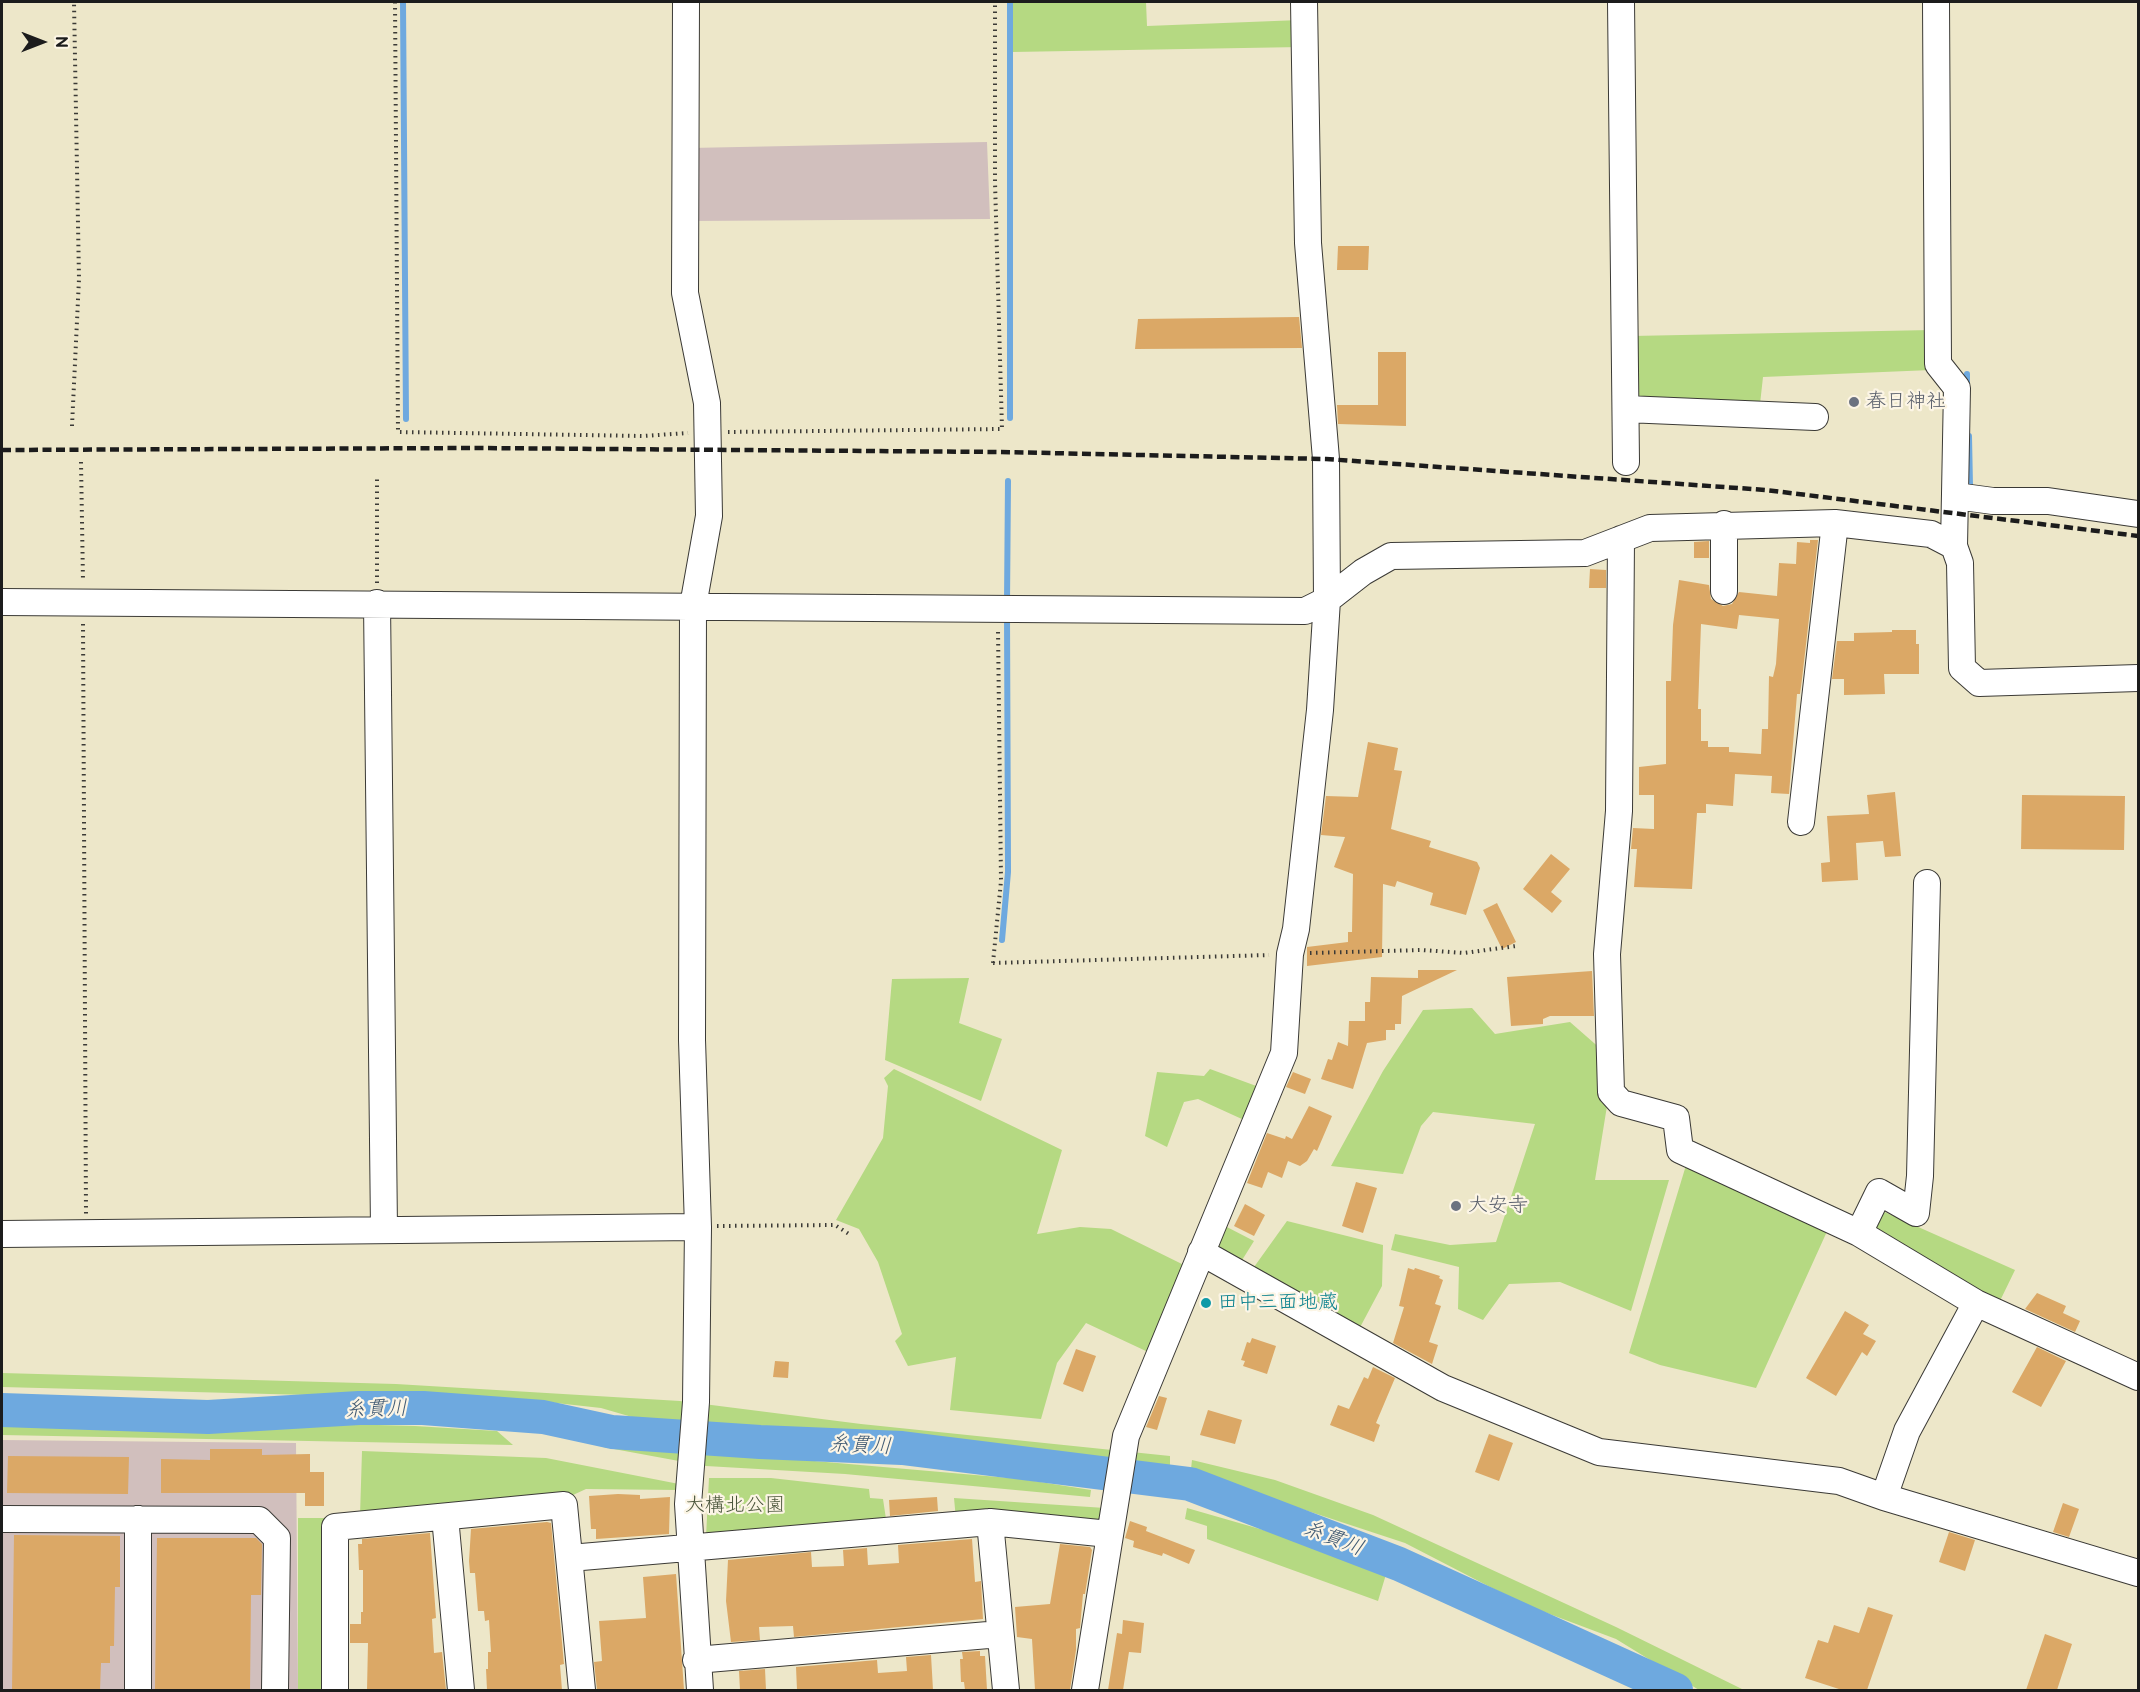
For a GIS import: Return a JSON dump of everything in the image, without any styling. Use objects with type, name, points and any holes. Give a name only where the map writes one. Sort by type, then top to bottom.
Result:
[{"type":"street","points":[[686,2],[686,293],[707,403],[709,516],[693,606],[692,1040],[698,1227],[696,1402],[689,1472],[690,1547],[696,1660],[700,1690]]},
{"type":"street","points":[[1085,1690],[1126,1436],[1284,1053],[1290,954],[1296,929],[1320,710],[1327,600],[1326,459],[1308,243],[1304,2]]},
{"type":"street","points":[[1621,2],[1626,462]]},
{"type":"street","points":[[1936,2],[1938,364],[1957,388],[1954,546],[1960,563],[1962,668],[1979,683],[2139,678]]},
{"type":"street","points":[[1626,409],[1815,417]]},
{"type":"street","points":[[1956,496],[1993,501],[2048,501],[2139,514]]},
{"type":"street","points":[[2,602],[1305,611],[1327,600],[1363,572],[1391,556],[1585,554],[1650,528],[1724,524],[1835,523],[1931,534],[1954,546]]},
{"type":"street","points":[[1801,822],[1835,523]]},
{"type":"street","points":[[1724,524],[1724,591]]},
{"type":"street","points":[[1621,539],[1619,811],[1607,954],[1611,1092],[1621,1103],[1676,1118],[1680,1150],[1859,1233],[1976,1303],[2139,1377]]},
{"type":"street","points":[[377,603],[384,1229]]},
{"type":"street","points":[[1859,1233],[1879,1192],[1916,1213],[1920,1176],[1927,883]]},
{"type":"street","points":[[2,1234],[698,1227]]},
{"type":"street","points":[[1201,1252],[1443,1388],[1599,1452],[1839,1480],[1884,1497],[2139,1573]]},
{"type":"street","points":[[1884,1497],[1907,1431],[1976,1303]]},
{"type":"street","points":[[335,1690],[335,1527],[564,1505],[582,1690]]},
{"type":"street","points":[[445,1517],[461,1690]]},
{"type":"street","points":[[2,1519],[259,1520],[277,1538],[275,1690]]},
{"type":"street","points":[[138,1519],[138,1690]]},
{"type":"street","points":[[570,1558],[990,1522],[1109,1533]]},
{"type":"street","points":[[990,1522],[1006,1690]]},
{"type":"street","points":[[696,1660],[1000,1634]]},
{"type":"path","points":[[72,426],[79,279],[74,2]]},
{"type":"path","points":[[395,2],[398,432],[643,436],[707,432],[1002,429],[994,182],[995,2]]},
{"type":"path","points":[[81,462],[86,1233]]},
{"type":"path","points":[[377,476],[377,603]]},
{"type":"path","points":[[998,610],[1001,881],[992,961],[1422,950],[1464,953],[1516,946]]},
{"type":"path","points":[[698,1227],[835,1225],[849,1234]]},
{"type":"shaded area","points":[[987,142],[990,219],[693,221],[690,148]]},
{"type":"shaded area","points":[[2,1440],[296,1443],[298,1690],[2,1690]]},
{"type":"green space","points":[[1013,2],[1146,2],[1147,26],[1300,20],[1301,47],[1012,52]]},
{"type":"green space","points":[[1931,330],[1931,370],[1763,377],[1760,404],[1634,402],[1632,336]]},
{"type":"green space","points":[[969,978],[959,1023],[1002,1039],[981,1101],[885,1060],[892,979]]},
{"type":"green space","points":[[1472,1008],[1495,1034],[1570,1022],[1602,1050],[1607,1106],[1595,1180],[1669,1180],[1631,1311],[1560,1282],[1509,1284],[1483,1320],[1458,1309],[1459,1267],[1391,1250],[1395,1234],[1450,1245],[1496,1242],[1535,1124],[1433,1112],[1421,1126],[1403,1174],[1331,1166],[1383,1071],[1423,1010]]},
{"type":"green space","points":[[894,1069],[1062,1150],[1037,1234],[1080,1227],[1111,1229],[1188,1267],[1148,1352],[1086,1323],[1057,1363],[1041,1419],[950,1410],[956,1357],[908,1366],[895,1341],[902,1334],[878,1262],[859,1229],[836,1220],[883,1138],[888,1086],[884,1078]]},
{"type":"green space","points":[[1210,1069],[1259,1087],[1244,1120],[1198,1099],[1184,1102],[1167,1147],[1145,1136],[1157,1072],[1204,1076]]},
{"type":"green space","points":[[1687,1162],[1829,1227],[1756,1388],[1660,1365],[1629,1353]]},
{"type":"green space","points":[[1880,1210],[2015,1270],[1998,1305],[1872,1226]]},
{"type":"green space","points":[[1287,1221],[1383,1245],[1382,1286],[1357,1333],[1239,1288]]},
{"type":"green space","points":[[1223,1225],[1254,1241],[1229,1281],[1204,1267]]},
{"type":"green space","points":[[2,1373],[396,1384],[680,1401],[861,1424],[1170,1456],[1170,1470],[946,1441],[795,1433],[632,1417],[601,1408],[538,1401],[2,1387]]},
{"type":"green space","points":[[2,1415],[415,1426],[497,1431],[513,1445],[2,1435]]},
{"type":"green space","points":[[598,1435],[665,1448],[1021,1479],[1091,1490],[1090,1497],[845,1474],[706,1466],[603,1447]]},
{"type":"green space","points":[[362,1451],[546,1458],[679,1484],[679,1490],[586,1489],[573,1495],[360,1516]]},
{"type":"green space","points":[[1192,1460],[1275,1480],[1373,1515],[1616,1627],[1744,1690],[1699,1690],[1616,1639],[1523,1604],[1405,1543],[1250,1492],[1190,1478]]},
{"type":"green space","name":"大構北公園","points":[[709,1478],[771,1478],[869,1489],[870,1498],[883,1499],[886,1519],[706,1537]]},
{"type":"green space","points":[[954,1498],[1105,1508],[1103,1517],[1093,1525],[957,1530]]},
{"type":"green space","points":[[1187,1508],[1333,1550],[1387,1571],[1378,1601],[1207,1539],[1207,1526],[1185,1519]]},
{"type":"green space","points":[[298,1518],[325,1518],[326,1690],[298,1690]]},
{"type":"building","points":[[1338,246],[1369,246],[1368,270],[1337,270]]},
{"type":"building","points":[[1299,317],[1302,348],[1135,349],[1138,319]]},
{"type":"building","points":[[1378,352],[1406,352],[1406,426],[1338,424],[1337,405],[1378,405]]},
{"type":"building","points":[[1810,540],[1818,540],[1800,694],[1797,694],[1789,794],[1771,793],[1772,776],[1735,774],[1733,806],[1706,804],[1706,813],[1697,813],[1692,889],[1634,887],[1637,849],[1631,849],[1633,828],[1654,829],[1654,795],[1639,795],[1639,767],[1666,764],[1666,681],[1671,681],[1673,625],[1679,580],[1709,585],[1711,599],[1723,606],[1732,604],[1739,592],[1777,596],[1779,563],[1796,564],[1797,542],[1810,543]],"holes":[[[1739,615],[1779,619],[1776,664],[1773,677],[1769,676],[1768,729],[1762,729],[1761,754],[1729,752],[1729,747],[1708,747],[1708,741],[1701,741],[1701,709],[1698,709],[1701,624],[1737,629]]]},
{"type":"building","points":[[1709,541],[1709,558],[1694,558],[1694,542]]},
{"type":"building","points":[[1590,569],[1606,570],[1606,588],[1589,588]]},
{"type":"building","points":[[1892,630],[1916,630],[1916,644],[1919,644],[1919,674],[1884,674],[1885,694],[1844,695],[1844,679],[1832,679],[1837,641],[1854,641],[1854,633],[1892,632]]},
{"type":"building","points":[[1368,742],[1398,748],[1394,770],[1402,771],[1391,829],[1431,841],[1429,847],[1477,862],[1480,868],[1466,915],[1430,905],[1433,893],[1397,881],[1395,887],[1383,884],[1382,957],[1307,966],[1307,947],[1348,942],[1348,932],[1352,932],[1353,874],[1334,867],[1345,837],[1321,835],[1326,796],[1358,797]]},
{"type":"building","points":[[1895,792],[1901,856],[1885,857],[1883,841],[1856,843],[1858,880],[1822,882],[1821,863],[1830,862],[1827,816],[1869,814],[1867,795]]},
{"type":"building","points":[[2022,795],[2125,796],[2124,850],[2021,849]]},
{"type":"building","points":[[1551,854],[1570,869],[1551,892],[1562,901],[1552,913],[1523,889]]},
{"type":"building","points":[[1497,903],[1516,942],[1502,949],[1483,910]]},
{"type":"building","points":[[1418,970],[1457,970],[1402,996],[1401,1024],[1395,1024],[1395,1030],[1386,1030],[1386,1040],[1367,1043],[1353,1089],[1321,1079],[1328,1059],[1332,1060],[1338,1042],[1348,1046],[1349,1021],[1365,1021],[1365,1002],[1370,1002],[1371,977],[1418,978]]},
{"type":"building","points":[[1592,971],[1594,1016],[1550,1016],[1543,1019],[1543,1024],[1511,1026],[1507,977]]},
{"type":"building","points":[[1293,1072],[1311,1079],[1305,1094],[1286,1087]]},
{"type":"building","points":[[1309,1106],[1332,1116],[1317,1151],[1314,1149],[1307,1161],[1300,1166],[1288,1161],[1282,1178],[1268,1172],[1262,1188],[1247,1183],[1267,1133],[1292,1139]]},
{"type":"building","points":[[1356,1182],[1377,1188],[1363,1233],[1342,1226]]},
{"type":"building","points":[[1245,1204],[1265,1215],[1254,1236],[1234,1226]]},
{"type":"building","points":[[1408,1268],[1440,1276],[1439,1278],[1443,1280],[1435,1304],[1441,1306],[1429,1342],[1438,1345],[1432,1364],[1393,1343],[1404,1307],[1399,1306]]},
{"type":"building","points":[[2037,1293],[2066,1306],[2063,1313],[2080,1321],[2075,1332],[2025,1309]]},
{"type":"building","points":[[1845,1311],[1869,1325],[1863,1334],[1876,1341],[1867,1356],[1862,1352],[1836,1396],[1806,1378]]},
{"type":"building","points":[[1252,1338],[1276,1346],[1267,1374],[1243,1366],[1245,1361],[1241,1360],[1247,1342],[1250,1343]]},
{"type":"building","points":[[2037,1347],[2066,1361],[2041,1407],[2012,1392]]},
{"type":"building","points":[[1076,1349],[1096,1356],[1083,1392],[1063,1384]]},
{"type":"building","points":[[775,1361],[789,1362],[788,1378],[773,1377]]},
{"type":"building","points":[[1373,1367],[1395,1378],[1376,1423],[1380,1425],[1374,1442],[1330,1425],[1338,1405],[1349,1409],[1364,1377],[1368,1379]]},
{"type":"building","points":[[1159,1396],[1167,1398],[1157,1430],[1146,1427]]},
{"type":"building","points":[[1208,1410],[1242,1420],[1235,1444],[1200,1435]]},
{"type":"building","points":[[1489,1434],[1513,1443],[1499,1481],[1475,1472]]},
{"type":"building","points":[[210,1449],[262,1449],[262,1455],[310,1454],[310,1472],[324,1472],[324,1506],[305,1506],[305,1493],[161,1493],[161,1459],[210,1460]]},
{"type":"building","points":[[8,1456],[129,1457],[128,1494],[7,1493]]},
{"type":"building","points":[[640,1495],[640,1499],[670,1497],[669,1534],[596,1539],[596,1529],[591,1529],[589,1496]]},
{"type":"building","points":[[937,1497],[938,1511],[890,1516],[889,1500]]},
{"type":"building","points":[[2063,1503],[2079,1509],[2069,1537],[2053,1532]]},
{"type":"building","points":[[1130,1521],[1147,1527],[1146,1531],[1195,1550],[1189,1564],[1163,1553],[1162,1556],[1133,1547],[1134,1541],[1125,1538]]},
{"type":"building","points":[[551,1523],[564,1664],[560,1665],[562,1690],[487,1690],[486,1669],[488,1669],[488,1652],[491,1652],[489,1620],[485,1621],[484,1611],[478,1611],[475,1573],[470,1573],[471,1529]]},
{"type":"building","points":[[1949,1532],[1975,1540],[1965,1571],[1939,1562]]},
{"type":"building","points":[[430,1533],[436,1618],[432,1619],[434,1653],[442,1652],[446,1690],[367,1690],[368,1643],[350,1643],[350,1624],[361,1624],[361,1612],[363,1612],[363,1570],[359,1570],[358,1544],[362,1544],[362,1539]]},
{"type":"building","points":[[14,1535],[120,1536],[120,1587],[115,1587],[114,1646],[110,1646],[110,1663],[101,1663],[100,1690],[12,1690]]},
{"type":"building","points":[[157,1538],[256,1538],[262,1544],[261,1595],[251,1595],[250,1690],[155,1690]]},
{"type":"building","points":[[972,1539],[975,1582],[981,1581],[983,1619],[794,1637],[793,1626],[759,1627],[760,1640],[731,1642],[726,1601],[728,1560],[811,1552],[812,1567],[844,1566],[843,1550],[867,1548],[868,1565],[899,1563],[898,1545]]},
{"type":"building","points":[[1060,1544],[1090,1547],[1092,1550],[1085,1594],[1083,1594],[1080,1628],[1076,1629],[1076,1650],[1070,1690],[1035,1690],[1032,1639],[1017,1637],[1015,1607],[1050,1604]]},
{"type":"building","points":[[676,1574],[684,1690],[597,1690],[594,1662],[602,1661],[599,1621],[646,1618],[643,1577]]},
{"type":"building","points":[[1868,1607],[1893,1615],[1867,1690],[1842,1690],[1805,1678],[1818,1640],[1828,1643],[1834,1625],[1859,1633]]},
{"type":"building","points":[[1123,1620],[1144,1623],[1141,1653],[1129,1652],[1123,1690],[1108,1690],[1117,1633],[1122,1634]]},
{"type":"building","points":[[2045,1634],[2072,1644],[2057,1690],[2026,1690]]},
{"type":"building","points":[[980,1651],[980,1656],[985,1656],[987,1690],[965,1690],[964,1682],[961,1682],[962,1652]]},
{"type":"building","points":[[931,1655],[933,1690],[797,1690],[796,1667],[877,1660],[878,1673],[907,1671],[906,1657]]},
{"type":"building","points":[[765,1669],[766,1690],[740,1690],[739,1671]]},
{"type":"waterway","points":[[403,2],[406,419]]},
{"type":"waterway","points":[[1010,2],[1010,418]]},
{"type":"waterway","points":[[1967,374],[1967,386]]},
{"type":"waterway","points":[[1969,436],[1970,486]]},
{"type":"waterway","points":[[1007,603],[1008,481]]},
{"type":"waterway","points":[[1002,940],[1008,872],[1007,614]]},
{"type":"waterway","name":"糸貫川","points":[[2,1410],[208,1417],[359,1408],[423,1408],[543,1417],[612,1432],[760,1442],[902,1448],[1190,1484],[1399,1564],[1676,1690]]},
{"type":"railway","points":[[2,450],[476,448],[1001,452],[1326,459],[1766,490],[2138,536]]},
{"type":"place","name":"春日神社","points":[[1854,402]]},
{"type":"place","name":"大安寺","points":[[1456,1206]]},
{"type":"place","name":"田中三面地蔵","points":[[1206,1303]]}]
